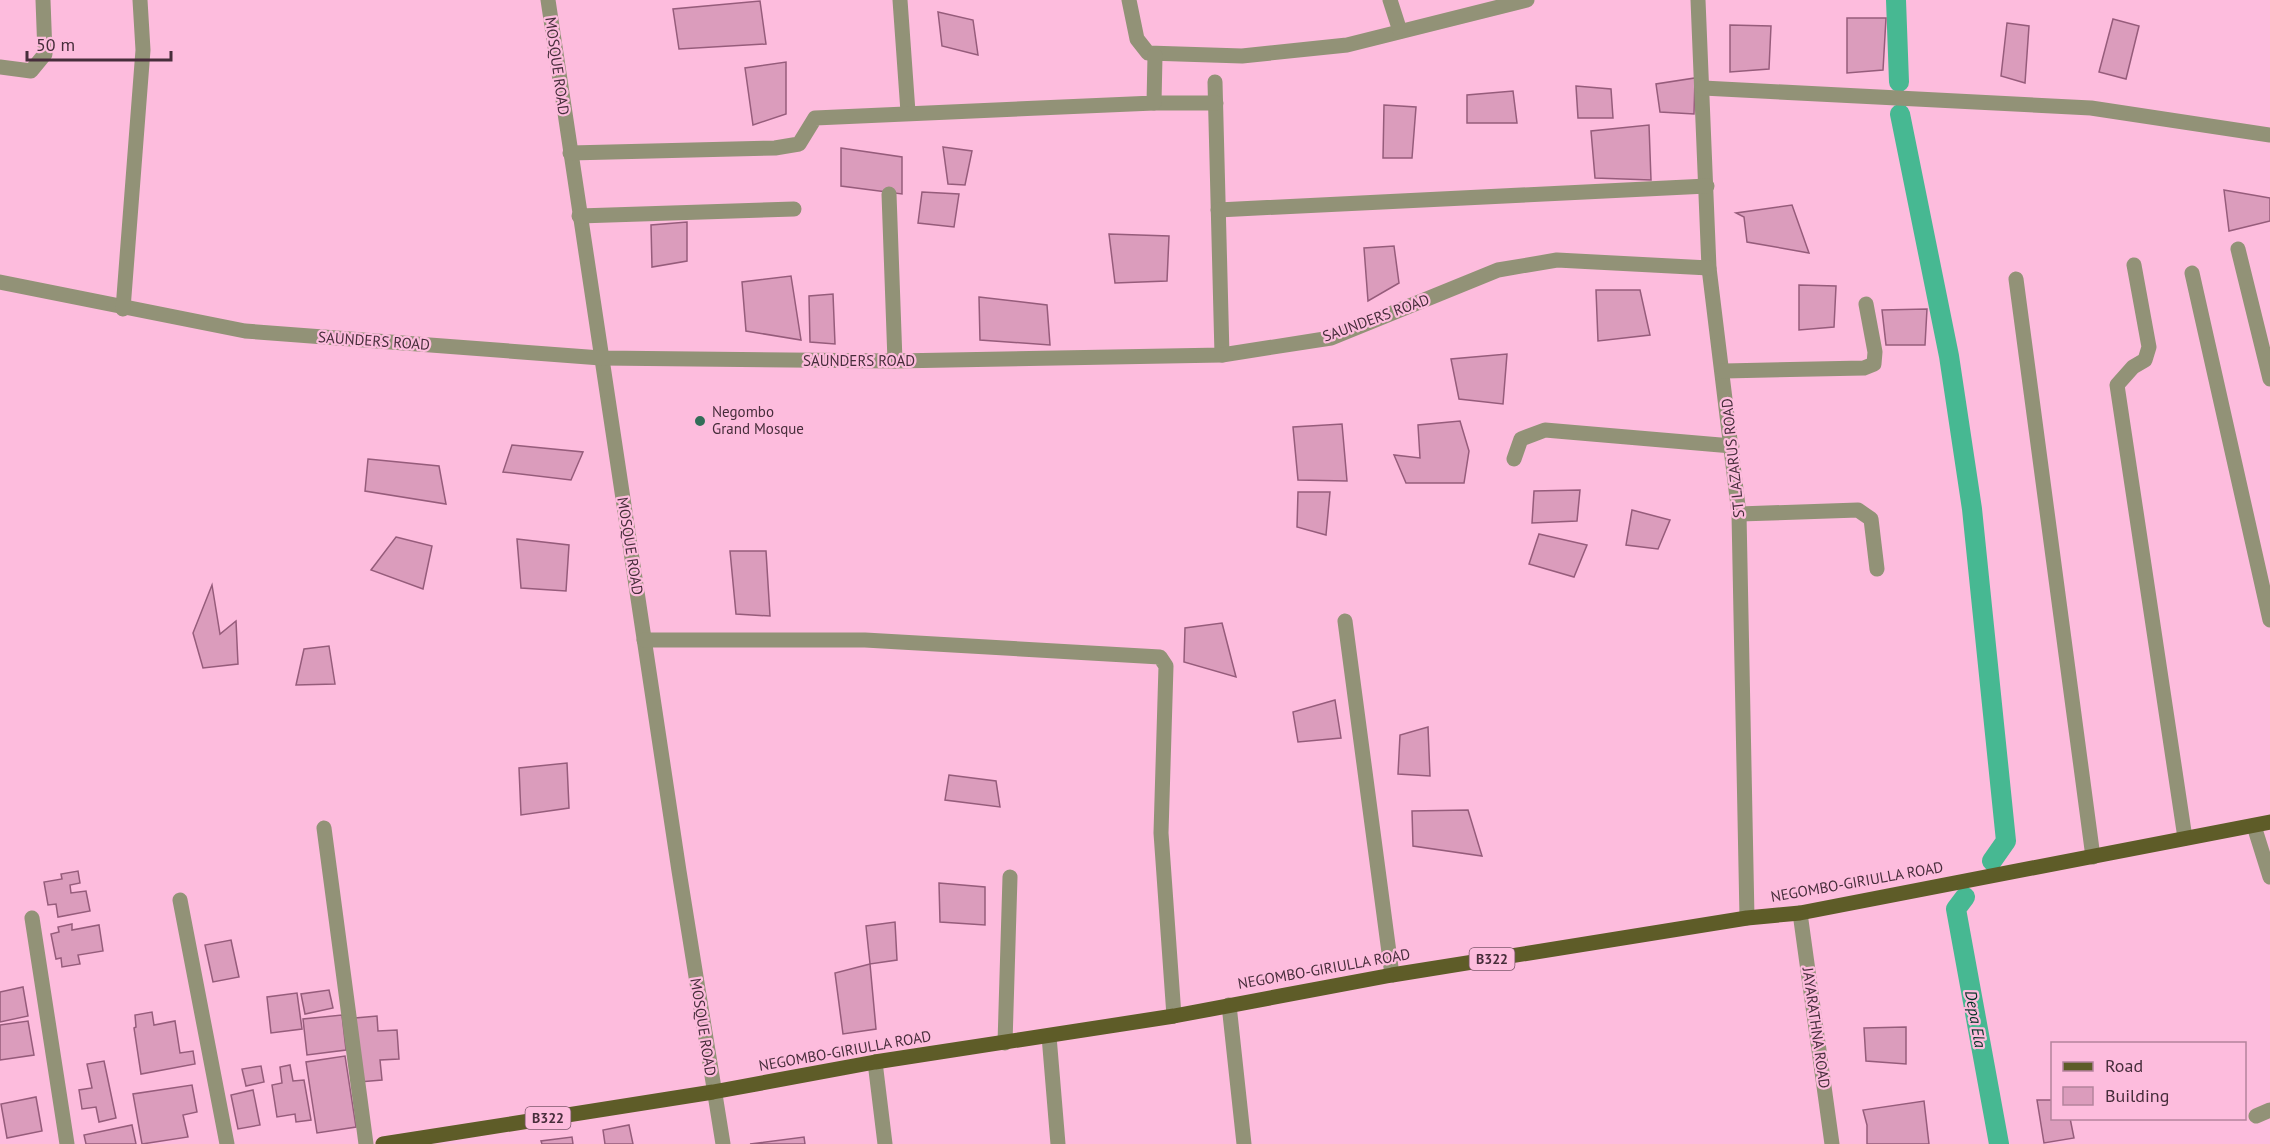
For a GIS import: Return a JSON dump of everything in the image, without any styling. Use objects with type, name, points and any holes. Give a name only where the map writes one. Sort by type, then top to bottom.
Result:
[{"type":"main road","name":"NEGOMBO-GIRIULLA ROAD","points":[[383,1144],[440,1140],[875,1062],[1174,1016],[1392,975],[1747,918],[1800,913],[2270,822]]},
{"type":"street","points":[[0,67],[31,71],[45,54],[43,0]]},
{"type":"street","points":[[123,309],[142,72],[140,0]]},
{"type":"street","name":"MOSQUE ROAD","points":[[548,0],[713,1092],[723,1144]]},
{"type":"street","points":[[900,0],[908,112]]},
{"type":"street","points":[[1129,0],[1137,39],[1148,54],[1155,56],[1242,56],[1347,45],[1527,0]]},
{"type":"street","points":[[1390,0],[1400,31]]},
{"type":"street","name":"ST LAZARUS ROAD","points":[[1698,0],[1709,268],[1724,371],[1740,514],[1747,918]]},
{"type":"street","points":[[1154,103],[1155,56]]},
{"type":"street","points":[[1215,82],[1222,355]]},
{"type":"street","points":[[1703,88],[2091,108],[2270,135]]},
{"type":"street","points":[[570,153],[776,148],[800,144],[815,118],[908,112],[1216,102]]},
{"type":"street","points":[[1218,210],[1707,186]]},
{"type":"street","points":[[889,194],[895,362]]},
{"type":"street","points":[[579,216],[794,209]]},
{"type":"street","points":[[2238,249],[2270,379]]},
{"type":"street","name":"SAUNDERS ROAD","points":[[0,282],[123,309],[245,331],[602,358],[895,362],[1222,355],[1331,338],[1498,270],[1557,260],[1709,268]]},
{"type":"street","points":[[2134,265],[2149,347],[2145,360],[2133,367],[2117,385],[2184,838]]},
{"type":"street","points":[[2192,273],[2270,620]]},
{"type":"street","points":[[2016,279],[2093,857]]},
{"type":"street","points":[[1724,371],[1864,368],[1874,364],[1875,352],[1866,304]]},
{"type":"street","points":[[1514,459],[1521,439],[1545,430],[1732,446]]},
{"type":"street","points":[[1740,514],[1858,510],[1871,519],[1877,569]]},
{"type":"street","points":[[1346,621],[1392,975]]},
{"type":"street","points":[[644,640],[865,640],[1160,657],[1166,666],[1161,833],[1174,1016]]},
{"type":"street","points":[[2254,826],[2270,878]]},
{"type":"street","points":[[324,828],[366,1144]]},
{"type":"street","points":[[1005,1043],[1010,877]]},
{"type":"street","points":[[180,900],[227,1144]]},
{"type":"street","name":"JAYARATHNA ROAD","points":[[1800,913],[1832,1144]]},
{"type":"street","points":[[32,918],[68,1144]]},
{"type":"street","points":[[1229,1005],[1244,1144]]},
{"type":"street","points":[[1049,1036],[1059,1144]]},
{"type":"street","points":[[875,1062],[885,1144]]},
{"type":"building","points":[[760,1],[766,44],[679,49],[673,9]]},
{"type":"building","points":[[938,12],[973,20],[978,55],[942,46]]},
{"type":"building","points":[[1847,18],[1886,18],[1883,70],[1847,73]]},
{"type":"building","points":[[2113,19],[2139,26],[2126,79],[2099,72]]},
{"type":"building","points":[[2007,23],[2029,26],[2025,83],[2001,76]]},
{"type":"building","points":[[1730,25],[1771,26],[1769,69],[1730,72]]},
{"type":"building","points":[[786,62],[786,114],[753,125],[745,68]]},
{"type":"building","points":[[1695,78],[1694,114],[1660,112],[1656,84]]},
{"type":"building","points":[[1576,86],[1611,89],[1613,118],[1578,118]]},
{"type":"building","points":[[1513,91],[1517,123],[1467,123],[1467,95]]},
{"type":"building","points":[[1384,105],[1416,107],[1412,158],[1383,158]]},
{"type":"building","points":[[1649,125],[1651,180],[1595,178],[1591,131]]},
{"type":"building","points":[[943,147],[972,151],[965,185],[948,184]]},
{"type":"building","points":[[841,148],[902,157],[902,194],[841,186]]},
{"type":"building","points":[[2224,190],[2270,198],[2270,221],[2229,231]]},
{"type":"building","points":[[922,192],[959,194],[954,227],[918,223]]},
{"type":"building","points":[[1792,205],[1809,253],[1747,242],[1744,217],[1736,213]]},
{"type":"building","points":[[687,222],[687,261],[652,267],[651,225]]},
{"type":"building","points":[[1109,234],[1169,236],[1167,281],[1115,283]]},
{"type":"building","points":[[1394,246],[1399,283],[1368,301],[1364,248]]},
{"type":"building","points":[[791,276],[801,340],[746,331],[742,282]]},
{"type":"building","points":[[1799,285],[1836,286],[1834,327],[1799,330]]},
{"type":"building","points":[[1596,290],[1640,290],[1650,335],[1598,341]]},
{"type":"building","points":[[833,294],[835,344],[810,342],[809,296]]},
{"type":"building","points":[[979,297],[1047,305],[1050,345],[980,340]]},
{"type":"building","points":[[1927,309],[1925,345],[1886,345],[1882,310]]},
{"type":"building","points":[[1507,354],[1503,404],[1459,399],[1451,359]]},
{"type":"building","points":[[1460,421],[1469,451],[1464,483],[1406,483],[1394,455],[1420,458],[1418,425]]},
{"type":"building","points":[[1342,424],[1347,481],[1298,480],[1293,427]]},
{"type":"building","points":[[512,445],[583,452],[571,480],[503,472]]},
{"type":"building","points":[[368,459],[439,466],[446,504],[365,491]]},
{"type":"building","points":[[1580,490],[1577,521],[1532,523],[1534,491]]},
{"type":"building","points":[[1298,492],[1330,492],[1326,535],[1297,527]]},
{"type":"building","points":[[1632,510],[1670,520],[1658,549],[1626,545]]},
{"type":"building","points":[[1539,534],[1587,545],[1574,577],[1529,564]]},
{"type":"building","points":[[396,537],[432,546],[423,589],[371,570]]},
{"type":"building","points":[[517,539],[569,545],[566,591],[521,588]]},
{"type":"building","points":[[730,551],[766,551],[770,616],[736,614]]},
{"type":"building","points":[[212,585],[220,634],[236,621],[238,664],[203,668],[193,633]]},
{"type":"building","points":[[1222,623],[1236,677],[1184,662],[1185,628]]},
{"type":"building","points":[[329,646],[335,684],[296,685],[304,649]]},
{"type":"building","points":[[1335,700],[1341,738],[1298,742],[1293,712]]},
{"type":"building","points":[[1428,727],[1430,776],[1398,774],[1400,735]]},
{"type":"building","points":[[567,763],[569,808],[521,815],[519,768]]},
{"type":"building","points":[[949,775],[996,781],[1000,807],[945,800]]},
{"type":"building","points":[[1468,810],[1482,856],[1413,846],[1412,811]]},
{"type":"building","points":[[78,871],[80,883],[70,885],[71,893],[86,891],[90,911],[58,917],[56,904],[48,905],[44,882],[62,879],[61,874]]},
{"type":"building","points":[[939,883],[985,887],[985,925],[940,922]]},
{"type":"building","points":[[895,922],[897,960],[870,964],[866,926]]},
{"type":"building","points":[[72,924],[72,930],[99,925],[103,951],[78,955],[80,964],[62,967],[61,958],[56,959],[51,934],[59,932],[58,927]]},
{"type":"building","points":[[231,940],[239,977],[213,982],[205,945]]},
{"type":"building","points":[[870,964],[876,1029],[843,1034],[835,973]]},
{"type":"building","points":[[23,987],[28,1016],[0,1022],[0,992]]},
{"type":"building","points":[[329,990],[333,1008],[305,1014],[301,994]]},
{"type":"building","points":[[297,993],[302,1029],[271,1033],[267,997]]},
{"type":"building","points":[[152,1012],[154,1025],[175,1021],[180,1053],[193,1051],[195,1064],[141,1074],[134,1028],[136,1027],[135,1015]]},
{"type":"building","points":[[342,1015],[346,1050],[307,1055],[303,1019]]},
{"type":"building","points":[[377,1016],[378,1031],[397,1030],[399,1059],[380,1060],[382,1080],[359,1082],[355,1018]]},
{"type":"building","points":[[28,1021],[34,1055],[0,1060],[0,1025]]},
{"type":"building","points":[[1906,1027],[1906,1064],[1866,1061],[1864,1028]]},
{"type":"building","points":[[345,1056],[356,1127],[317,1133],[306,1062]]},
{"type":"building","points":[[104,1061],[116,1118],[99,1122],[96,1107],[82,1109],[79,1090],[92,1088],[87,1064]]},
{"type":"building","points":[[290,1065],[293,1081],[304,1080],[311,1120],[296,1122],[295,1114],[277,1117],[272,1085],[282,1083],[280,1067]]},
{"type":"building","points":[[261,1066],[264,1082],[246,1086],[242,1069]]},
{"type":"building","points":[[192,1085],[197,1112],[183,1115],[188,1137],[142,1144],[133,1094]]},
{"type":"building","points":[[253,1090],[260,1125],[238,1129],[231,1095]]},
{"type":"building","points":[[36,1097],[42,1131],[7,1138],[1,1104]]},
{"type":"building","points":[[2037,1100],[2051,1100],[2051,1120],[2070,1120],[2074,1138],[2044,1143]]},
{"type":"building","points":[[1924,1101],[1929,1144],[1867,1144],[1867,1125],[1863,1110]]},
{"type":"building","points":[[132,1125],[136,1144],[86,1144],[84,1135]]},
{"type":"building","points":[[629,1125],[633,1144],[605,1144],[603,1130]]},
{"type":"building","points":[[572,1137],[573,1144],[542,1144],[541,1141]]},
{"type":"building","points":[[804,1137],[805,1144],[750,1144]]},
{"type":"waterway","points":[[1896,0],[1899,82]]},
{"type":"waterway","points":[[1900,114],[1949,356],[1972,509],[2006,841],[1992,861]]},
{"type":"waterway","name":"Depa Ela","points":[[1965,897],[1956,909],[1999,1144]]},
{"type":"place","name":"Negombo Grand Mosque","points":[[700,421]]}]
